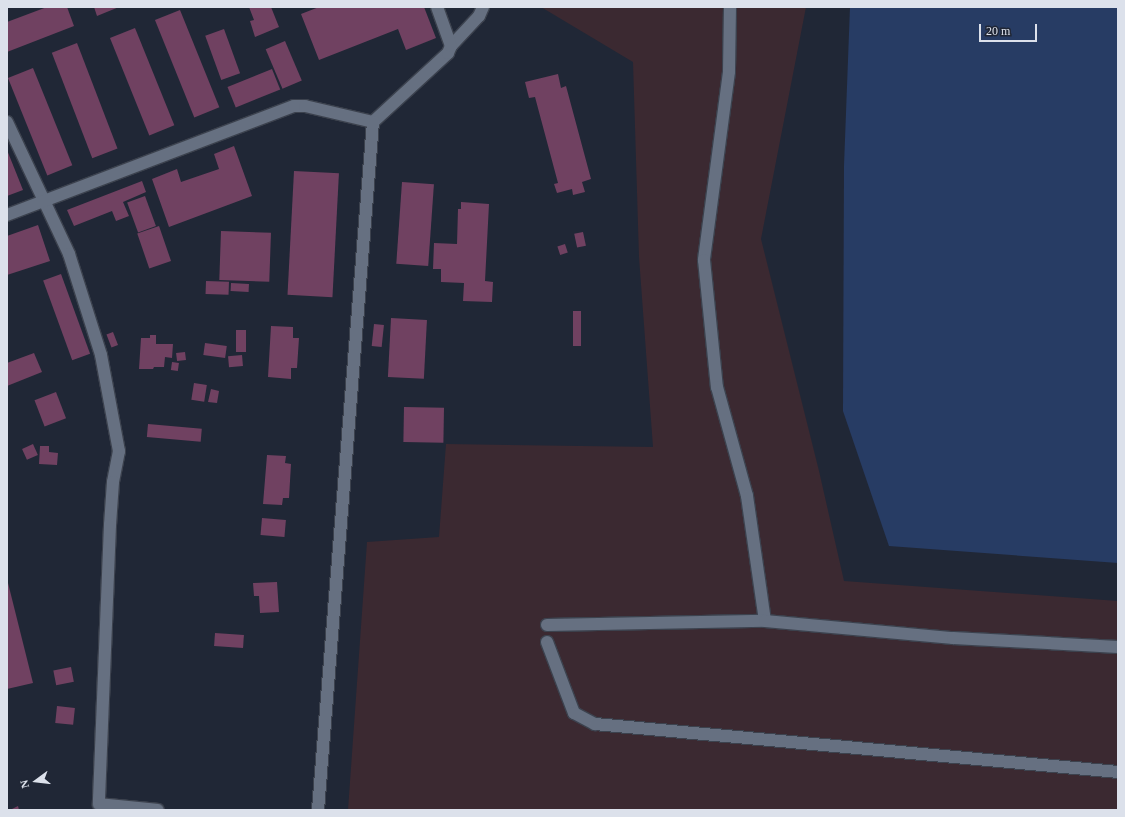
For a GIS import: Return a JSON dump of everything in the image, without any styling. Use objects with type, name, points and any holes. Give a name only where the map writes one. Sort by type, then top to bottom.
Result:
[{"type":"street","points":[[437,7],[451,46]]},
{"type":"street","points":[[318,810],[373,122],[448,53],[451,46],[479,16],[483,7]]},
{"type":"street","points":[[730,7],[729,72],[704,260],[718,387],[747,496],[765,621]]},
{"type":"street","points":[[7,215],[294,106],[305,106],[373,122]]},
{"type":"street","points":[[7,122],[69,254],[102,355],[119,451],[113,482],[98,807],[158,810]]},
{"type":"street","points":[[546,625],[765,621],[953,638],[1118,646]]},
{"type":"street","points":[[547,642],[574,713],[595,724],[1118,772]]},
{"type":"shaded area","points":[[541,7],[806,7],[761,239],[819,471],[844,581],[1118,601],[1118,810],[348,810],[367,542],[439,537],[446,444],[653,447],[639,257],[633,62]]},
{"type":"shaded area","points":[[850,7],[1118,7],[1118,563],[889,546],[843,411],[844,166]]},
{"type":"building","points":[[47,7],[67,7],[74,26],[7,52],[7,22]]},
{"type":"building","points":[[94,7],[119,7],[97,16]]},
{"type":"building","points":[[249,7],[271,7],[279,27],[255,37],[250,21],[254,20]]},
{"type":"building","points":[[319,7],[424,7],[436,38],[406,50],[398,29],[319,60],[301,14]]},
{"type":"building","points":[[180,10],[219,107],[194,117],[155,20]]},
{"type":"building","points":[[135,28],[174,125],[149,135],[110,38]]},
{"type":"building","points":[[224,29],[240,73],[221,80],[205,36]]},
{"type":"building","points":[[285,41],[302,81],[282,89],[266,49]]},
{"type":"building","points":[[77,43],[117,148],[92,158],[52,53]]},
{"type":"building","points":[[33,68],[72,165],[47,175],[8,78]]},
{"type":"building","points":[[272,69],[280,89],[236,107],[227,87]]},
{"type":"building","points":[[558,74],[561,88],[566,86],[591,179],[582,182],[585,192],[573,195],[572,189],[557,193],[554,184],[558,183],[535,97],[529,98],[525,82]]},
{"type":"building","points":[[234,146],[252,196],[169,227],[152,179],[177,169],[181,182],[219,169],[214,154]]},
{"type":"building","points":[[7,150],[23,190],[7,196]]},
{"type":"building","points":[[294,171],[339,173],[332,297],[288,295]]},
{"type":"building","points":[[142,181],[146,192],[123,202],[129,216],[116,221],[112,211],[74,226],[67,210]]},
{"type":"building","points":[[402,182],[434,184],[428,266],[396,264]]},
{"type":"building","points":[[145,196],[156,226],[138,233],[127,202]]},
{"type":"building","points":[[461,202],[489,204],[485,281],[493,282],[492,302],[463,301],[464,283],[441,282],[441,269],[433,269],[434,243],[457,244],[458,209],[461,209]]},
{"type":"building","points":[[38,225],[50,261],[7,275],[7,236]]},
{"type":"building","points":[[159,226],[171,261],[149,268],[137,233]]},
{"type":"building","points":[[221,231],[271,233],[269,282],[219,280]]},
{"type":"building","points":[[583,232],[586,246],[577,248],[574,234]]},
{"type":"building","points":[[565,244],[568,253],[560,255],[557,246]]},
{"type":"building","points":[[61,274],[90,354],[72,360],[43,280]]},
{"type":"building","points":[[206,281],[229,282],[229,295],[206,294]]},
{"type":"building","points":[[231,283],[249,284],[249,292],[231,291]]},
{"type":"building","points":[[573,311],[581,311],[581,346],[573,346]]},
{"type":"building","points":[[391,318],[427,320],[424,379],[388,377]]},
{"type":"building","points":[[374,324],[384,325],[382,347],[372,346]]},
{"type":"building","points":[[271,326],[293,327],[293,338],[299,338],[297,368],[291,368],[291,379],[268,377]]},
{"type":"building","points":[[236,330],[246,330],[246,352],[236,352]]},
{"type":"building","points":[[113,332],[118,345],[111,348],[106,335]]},
{"type":"building","points":[[150,335],[156,335],[156,344],[173,344],[172,358],[165,357],[164,367],[139,369],[141,338],[150,338]]},
{"type":"building","points":[[205,343],[227,346],[225,358],[203,355]]},
{"type":"building","points":[[185,352],[186,360],[177,361],[176,353]]},
{"type":"building","points":[[34,353],[42,372],[7,386],[7,363]]},
{"type":"building","points":[[242,355],[243,366],[229,367],[228,356]]},
{"type":"building","points":[[172,362],[179,363],[178,371],[171,370]]},
{"type":"building","points":[[194,383],[207,385],[204,402],[191,400]]},
{"type":"building","points":[[211,389],[219,391],[217,403],[208,402]]},
{"type":"building","points":[[56,392],[66,418],[45,426],[35,400]]},
{"type":"building","points":[[404,407],[444,408],[443,443],[403,442]]},
{"type":"building","points":[[148,424],[202,429],[201,442],[147,437]]},
{"type":"building","points":[[33,444],[38,455],[27,460],[22,449]]},
{"type":"building","points":[[40,446],[49,446],[49,452],[58,453],[57,465],[39,464]]},
{"type":"building","points":[[267,455],[286,456],[285,463],[291,464],[289,498],[283,498],[282,505],[263,504]]},
{"type":"building","points":[[262,518],[286,520],[284,537],[261,535]]},
{"type":"building","points":[[7,579],[33,683],[7,689]]},
{"type":"building","points":[[277,582],[279,612],[260,613],[259,596],[254,596],[253,583]]},
{"type":"building","points":[[215,633],[244,635],[243,648],[214,646]]},
{"type":"building","points":[[71,667],[74,682],[56,685],[53,670]]},
{"type":"building","points":[[57,706],[75,708],[73,725],[55,723]]},
{"type":"building","points":[[18,806],[19,810],[10,810]]}]
